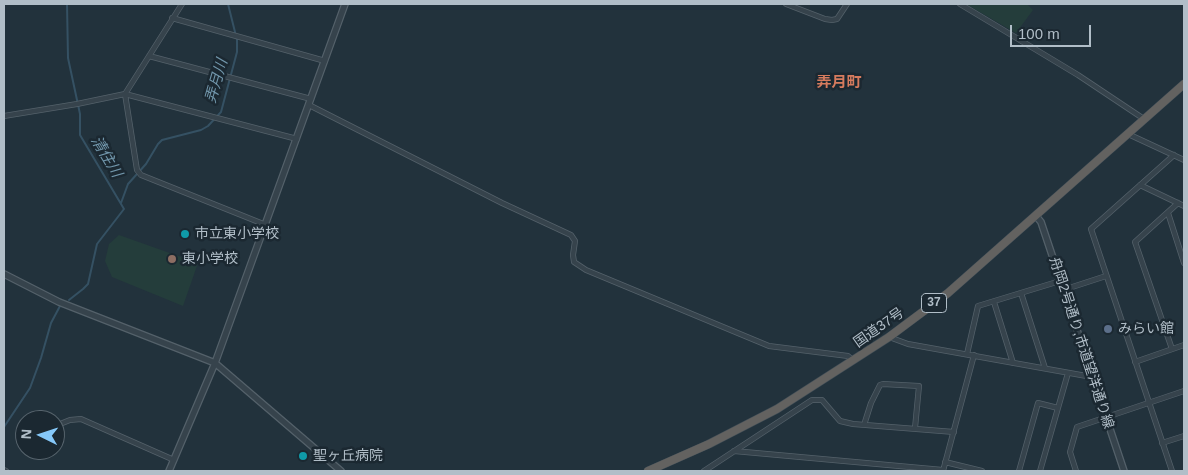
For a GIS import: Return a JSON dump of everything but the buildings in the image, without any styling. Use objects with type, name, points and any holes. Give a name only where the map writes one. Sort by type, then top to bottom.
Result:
[{"type":"highway","name":"国道37号","points":[[648,471],[661,468],[777,409],[889,337],[948,293],[1184,84]]},
{"type":"street","points":[[182,4],[125,94],[136,170],[141,175],[266,225]]},
{"type":"street","points":[[169,471],[215,364],[345,4]]},
{"type":"street","points":[[786,4],[824,19],[832,20],[836,19],[847,4]]},
{"type":"street","points":[[960,4],[1078,74],[1144,119]]},
{"type":"street","points":[[172,18],[325,61]]},
{"type":"street","points":[[149,56],[230,77],[310,102],[502,203],[570,235],[575,242],[574,262],[586,270],[769,346],[848,356],[854,361]]},
{"type":"street","points":[[4,116],[125,94],[296,139]]},
{"type":"street","points":[[1128,134],[1184,160]]},
{"type":"street","points":[[1172,471],[1091,229],[1174,155]]},
{"type":"street","points":[[1140,185],[1184,206]]},
{"type":"street","points":[[1172,349],[1135,242],[1178,203]]},
{"type":"street","points":[[1168,213],[1184,263]]},
{"type":"street","name":"舟岡2号通り,市道望洋通り線","points":[[1036,216],[1041,222],[1124,471]]},
{"type":"street","points":[[4,274],[59,302],[215,364],[342,471]]},
{"type":"street","points":[[1063,290],[1106,276]]},
{"type":"street","points":[[966,354],[978,306],[1060,281]]},
{"type":"street","points":[[1021,294],[1045,368]]},
{"type":"street","points":[[994,302],[1014,363]]},
{"type":"street","points":[[889,337],[908,344],[1092,377]]},
{"type":"street","points":[[1135,362],[1184,345]]},
{"type":"street","points":[[734,451],[943,471],[974,356]]},
{"type":"street","points":[[1040,471],[1068,373]]},
{"type":"street","points":[[864,425],[871,403],[880,385],[920,386],[916,428]]},
{"type":"street","points":[[1076,471],[1070,452],[1077,427],[1184,391]]},
{"type":"street","points":[[704,471],[812,400],[822,400],[840,421],[864,425],[954,432]]},
{"type":"street","points":[[1019,471],[1038,403],[1058,408]]},
{"type":"street","points":[[65,422],[81,419],[174,460]]},
{"type":"street","points":[[1162,443],[1184,436]]},
{"type":"street","points":[[946,462],[982,471]]},
{"type":"green space","points":[[966,4],[1027,4],[1033,10],[1016,33]]},
{"type":"green space","points":[[119,235],[198,263],[183,306],[112,277],[105,261],[109,244]]},
{"type":"waterway","name":"清住川","points":[[67,4],[68,58],[80,114],[80,135],[124,209],[97,244],[88,284],[69,300]]},
{"type":"waterway","name":"弄月川","points":[[121,203],[128,184],[146,164],[162,140],[201,130],[208,126],[221,112],[237,52],[237,40],[228,4]]},
{"type":"waterway","name":"清住川","points":[[4,427],[30,388],[51,323],[60,306]]},
{"type":"place","name":"市立東小学校","points":[[185,234]]},
{"type":"place","name":"東小学校","points":[[172,259]]},
{"type":"place","name":"みらい館","points":[[1108,329]]},
{"type":"place","name":"聖ヶ丘病院","points":[[303,456]]},
{"type":"district","name":"弄月町","points":[[839,83]]}]
